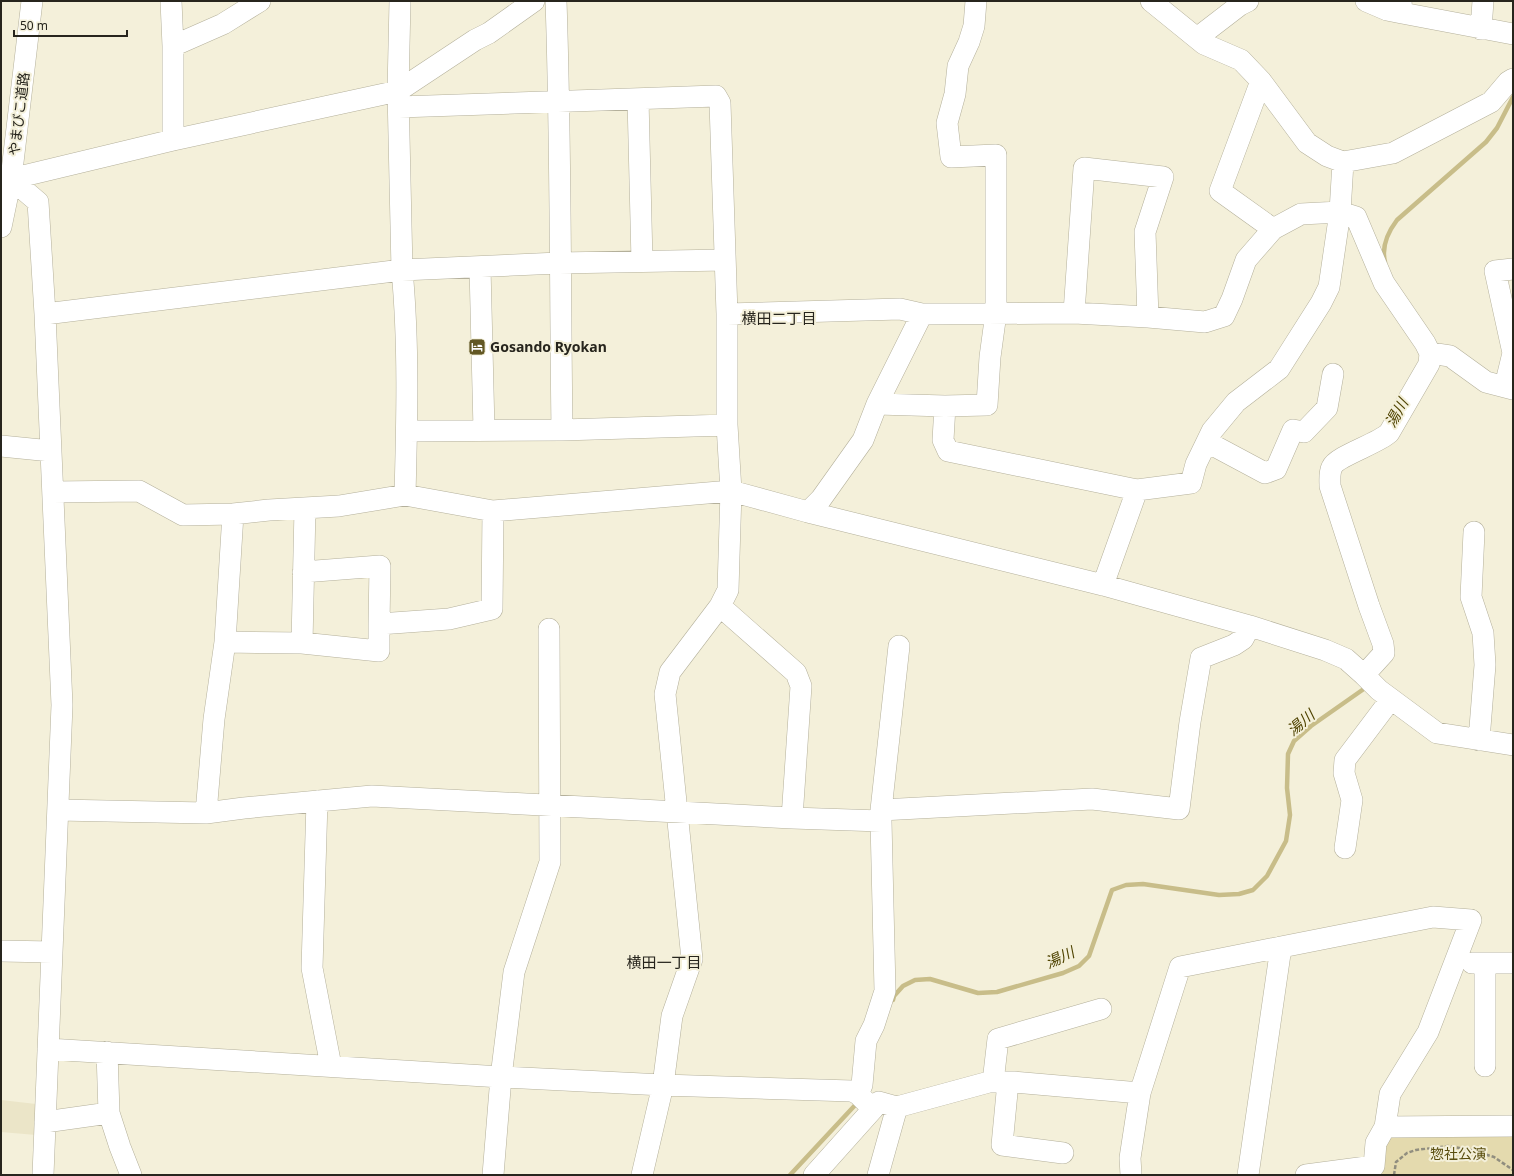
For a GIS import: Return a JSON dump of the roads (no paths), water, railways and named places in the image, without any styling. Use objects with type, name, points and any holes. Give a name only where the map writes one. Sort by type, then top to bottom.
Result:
[{"type":"street","name":"やまびこ道路","points":[[1,227],[6,180],[32,1]]},
{"type":"street","points":[[171,1],[174,140]]},
{"type":"street","points":[[173,46],[223,24],[260,1]]},
{"type":"street","points":[[400,1],[398,99],[402,270],[405,297],[405,496]]},
{"type":"street","points":[[398,99],[476,40],[489,33],[534,1]]},
{"type":"street","points":[[556,1],[559,101],[559,263],[562,430]]},
{"type":"street","points":[[878,404],[945,406],[987,405],[990,357],[996,313],[996,155],[952,157],[947,123],[954,94],[958,66],[969,42],[974,26],[976,1]]},
{"type":"street","points":[[1151,1],[1204,44],[1241,60],[1261,81],[1307,143],[1327,156],[1342,162],[1393,153],[1491,102],[1511,75]]},
{"type":"street","points":[[1197,38],[1240,5],[1248,1]]},
{"type":"street","points":[[1366,1],[1387,10],[1402,7],[1481,29],[1513,34]]},
{"type":"street","points":[[1481,29],[1484,1]]},
{"type":"street","points":[[1261,81],[1220,191],[1272,228]]},
{"type":"street","points":[[6,180],[174,140],[398,99],[559,101],[716,96],[720,103],[727,314],[727,425],[731,491],[728,590],[720,606],[670,672],[665,694],[692,960],[672,1016],[663,1085],[642,1175]]},
{"type":"street","points":[[638,99],[642,261]]},
{"type":"street","points":[[945,406],[943,440],[948,450],[1137,490],[1191,483],[1196,464],[1212,431],[1236,402],[1279,369],[1329,288],[1340,212],[1342,162]]},
{"type":"street","points":[[1074,313],[1084,168],[1164,177],[1145,232],[1148,317]]},
{"type":"street","points":[[6,180],[38,202],[45,314],[62,704],[43,1175]]},
{"type":"street","points":[[727,314],[900,309],[922,314],[1074,313],[1205,322],[1224,316],[1232,299],[1246,260],[1272,228],[1301,214],[1340,212],[1356,217],[1384,283],[1425,343],[1430,353],[1429,364],[1389,433],[1382,439],[1340,459],[1332,466],[1330,486],[1383,644],[1384,653],[1380,659],[1364,674]]},
{"type":"street","points":[[45,314],[402,270],[559,263],[725,260]]},
{"type":"street","points":[[480,267],[484,430]]},
{"type":"street","points":[[1430,353],[1450,356],[1486,382],[1509,388],[1513,353],[1496,272],[1513,269]]},
{"type":"street","points":[[808,512],[821,499],[863,440],[878,404],[922,314]]},
{"type":"street","points":[[1207,442],[1266,473],[1276,469],[1293,430],[1304,432],[1327,408],[1333,374]]},
{"type":"street","points":[[406,431],[562,430],[727,425]]},
{"type":"street","points":[[1,446],[51,450]]},
{"type":"street","points":[[1103,585],[1137,490]]},
{"type":"street","points":[[53,492],[139,491],[183,515],[232,514],[269,510],[338,506],[405,496],[493,511],[731,491],[808,512],[1103,585],[1250,626],[1325,650],[1346,659],[1364,674],[1379,690],[1437,733],[1513,745]]},
{"type":"street","points":[[302,643],[305,508]]},
{"type":"street","points":[[379,624],[449,619],[492,609],[493,511]]},
{"type":"street","points":[[206,813],[214,719],[225,642],[232,514]]},
{"type":"street","points":[[1474,532],[1471,597],[1483,633],[1484,665],[1480,740]]},
{"type":"street","points":[[225,642],[302,643],[379,651],[380,566],[303,572]]},
{"type":"street","points":[[720,606],[796,672],[801,686],[792,818]]},
{"type":"street","points":[[58,810],[206,813],[372,796],[792,818],[881,816],[1092,799],[1179,809],[1190,722],[1201,658],[1234,645],[1243,639],[1250,626]]},
{"type":"street","points":[[493,1175],[501,1077],[514,972],[550,862],[549,629]]},
{"type":"street","points":[[814,1175],[864,1100],[862,1085],[866,1041],[874,1025],[885,991],[881,816],[899,646]]},
{"type":"street","points":[[1345,848],[1352,800],[1344,773],[1345,760],[1391,699]]},
{"type":"street","points":[[317,801],[312,968],[332,1066]]},
{"type":"street","points":[[1131,1175],[1130,1158],[1140,1093],[1180,967],[1433,917],[1471,920],[1428,1032],[1390,1094],[1385,1127],[1376,1143],[1374,1166],[1306,1175]]},
{"type":"street","points":[[1248,1175],[1281,947]]},
{"type":"street","points":[[1,951],[52,952]]},
{"type":"street","points":[[1455,963],[1513,963]]},
{"type":"street","points":[[1485,963],[1485,1066]]},
{"type":"street","points":[[1063,1153],[1002,1145],[1001,1082],[998,1039],[1101,1009]]},
{"type":"street","points":[[48,1049],[501,1077],[663,1085],[852,1091],[864,1100],[897,1107],[989,1082],[1140,1093]]},
{"type":"street","points":[[107,1052],[109,1113],[131,1175]]},
{"type":"street","points":[[878,1175],[897,1107]]},
{"type":"street","points":[[45,1122],[109,1113]]},
{"type":"street","points":[[1385,1127],[1513,1126]]},
{"type":"waterway","name":"湯川","points":[[1385,262],[1384,250],[1386,240],[1397,220],[1486,142],[1497,128],[1513,97]]},
{"type":"waterway","name":"湯川","points":[[893,1000],[894,996],[903,986],[915,980],[930,979],[978,993],[997,992],[1063,973],[1079,966],[1089,956],[1112,890],[1126,885],[1143,884],[1219,895],[1239,894],[1253,890],[1267,876],[1286,841],[1290,815],[1287,788],[1288,754],[1294,741],[1311,726],[1368,686]]},
{"type":"waterway","name":"湯川","points":[[790,1175],[858,1102]]},
{"type":"place","name":"Gosando Ryokan","points":[[477,347]]},
{"type":"district","name":"横田二丁目","points":[[779,319]]},
{"type":"district","name":"横田一丁目","points":[[664,963]]},
{"type":"park label","name":"惣社公演","points":[[1458,1154]]}]
